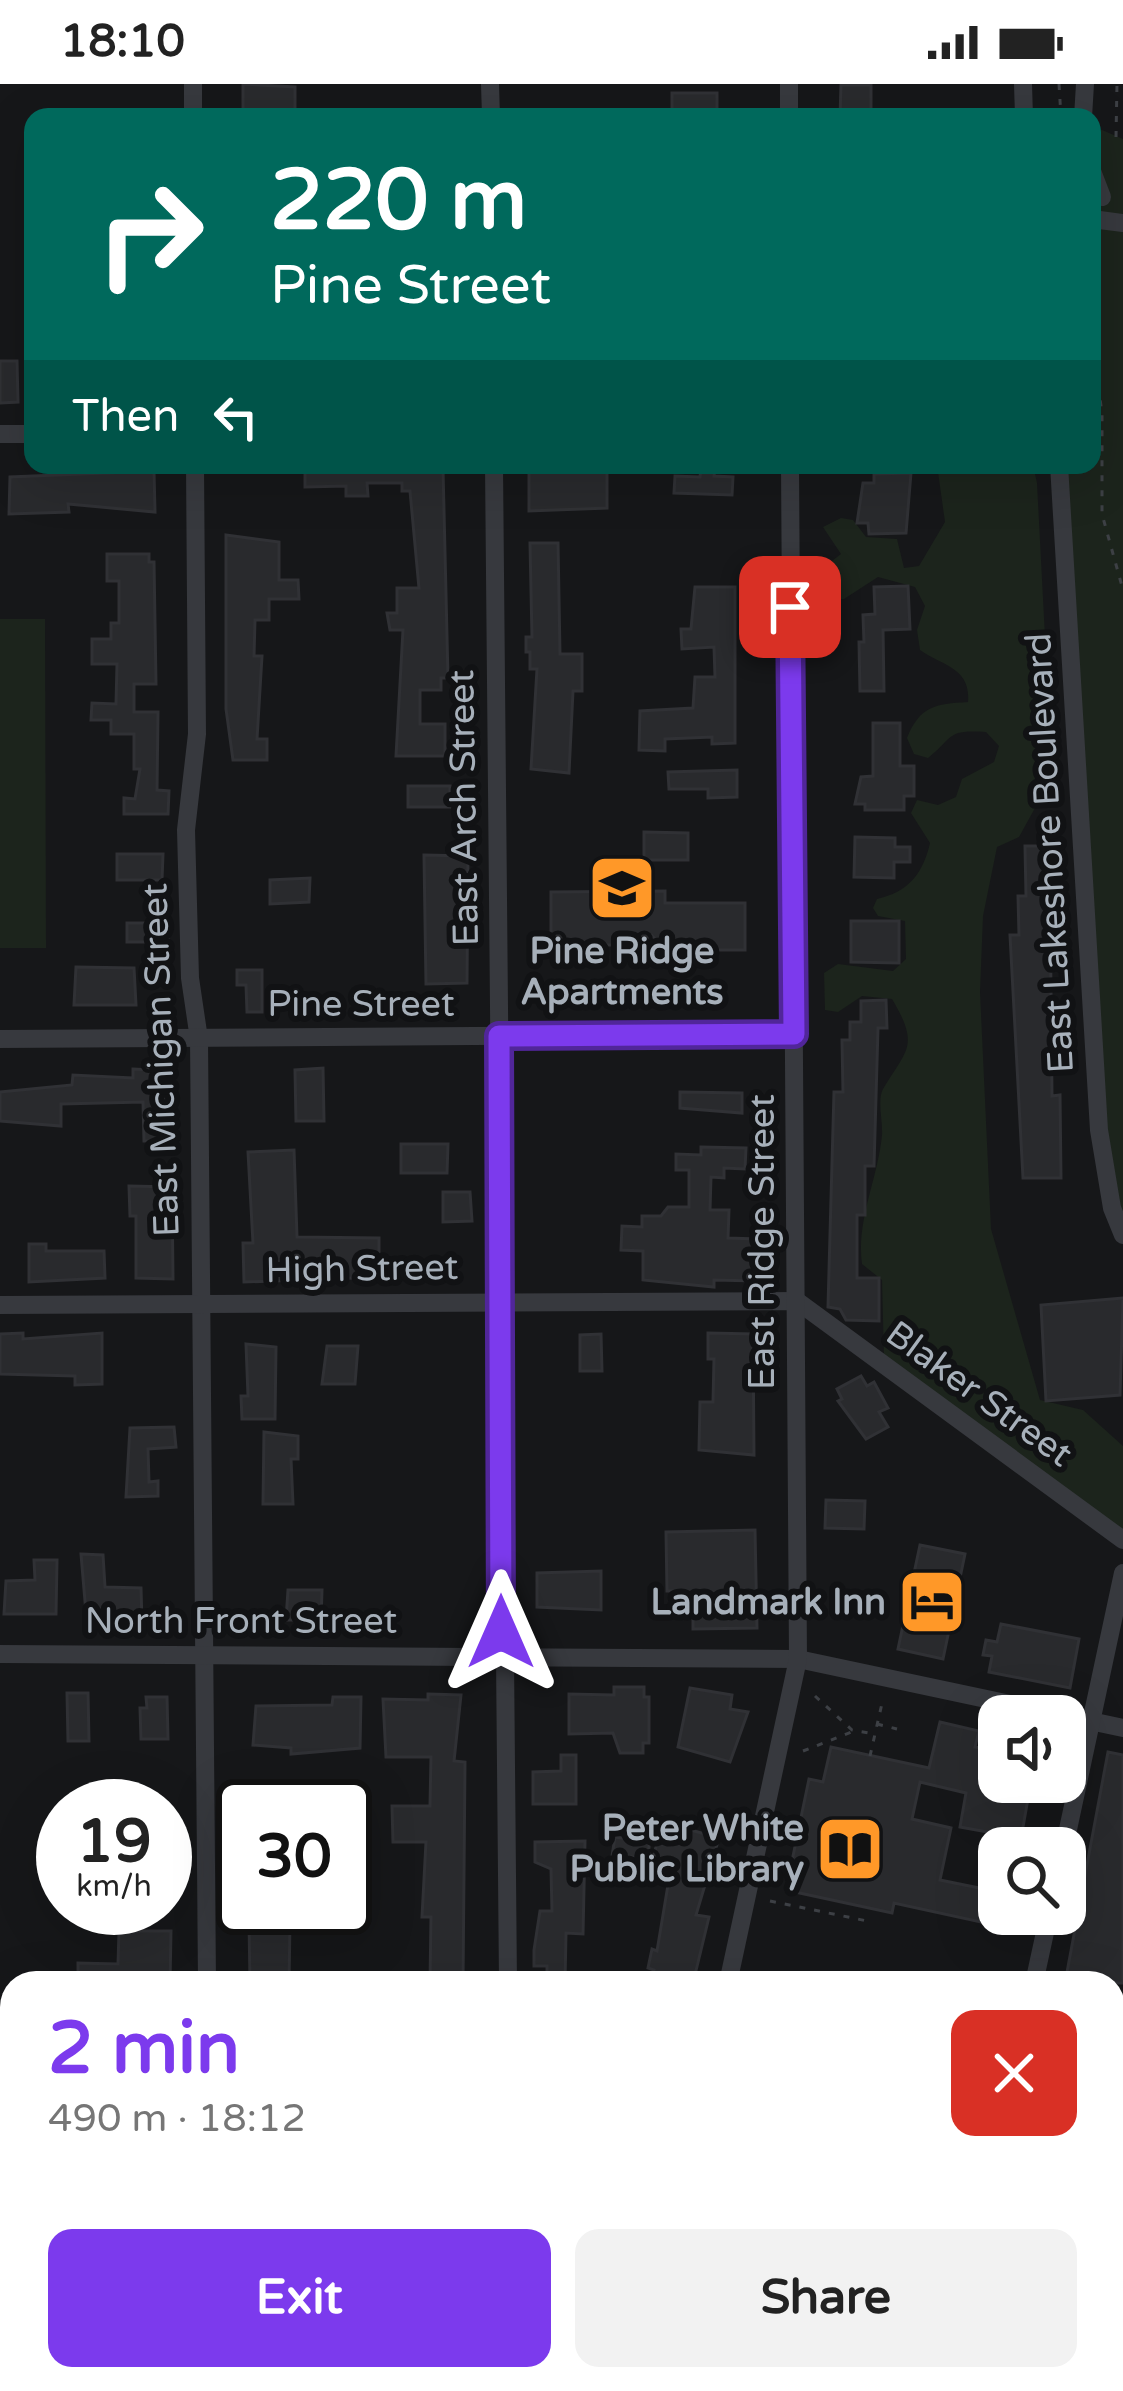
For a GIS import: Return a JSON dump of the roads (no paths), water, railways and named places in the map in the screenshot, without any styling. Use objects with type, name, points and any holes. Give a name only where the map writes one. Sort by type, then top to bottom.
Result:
[{"type":"street","name":"East Michigan Street","points":[[195,474],[197,734],[186,854],[190,978],[200,1039],[207,1971]]},
{"type":"street","name":"East Arch Street","points":[[494,474],[501,1655],[508,1971]]},
{"type":"street","name":"East Ridge Street","points":[[731,1971],[798,1659],[790,474]]},
{"type":"street","name":"East Lakeshore Boulevard","points":[[1060,474],[1099,1130],[1112,1208],[1123,1235]]},
{"type":"street","name":"Pine Street","points":[[0,1039],[794,1034]]},
{"type":"street","name":"High Street","points":[[0,1305],[796,1301]]},
{"type":"street","name":"Blaker Street","points":[[796,1301],[1123,1540]]},
{"type":"street","points":[[1069,1827],[1123,1573]]},
{"type":"street","name":"North Front Street","points":[[0,1654],[798,1659],[1123,1728]]},
{"type":"street","points":[[1037,1971],[1044,1935]]},
{"type":"place","name":"Pine Ridge Apartments","points":[[622,888]]},
{"type":"place","name":"Landmark Inn","points":[[932,1602]]},
{"type":"place","name":"Peter White Public Library","points":[[850,1849]]}]
